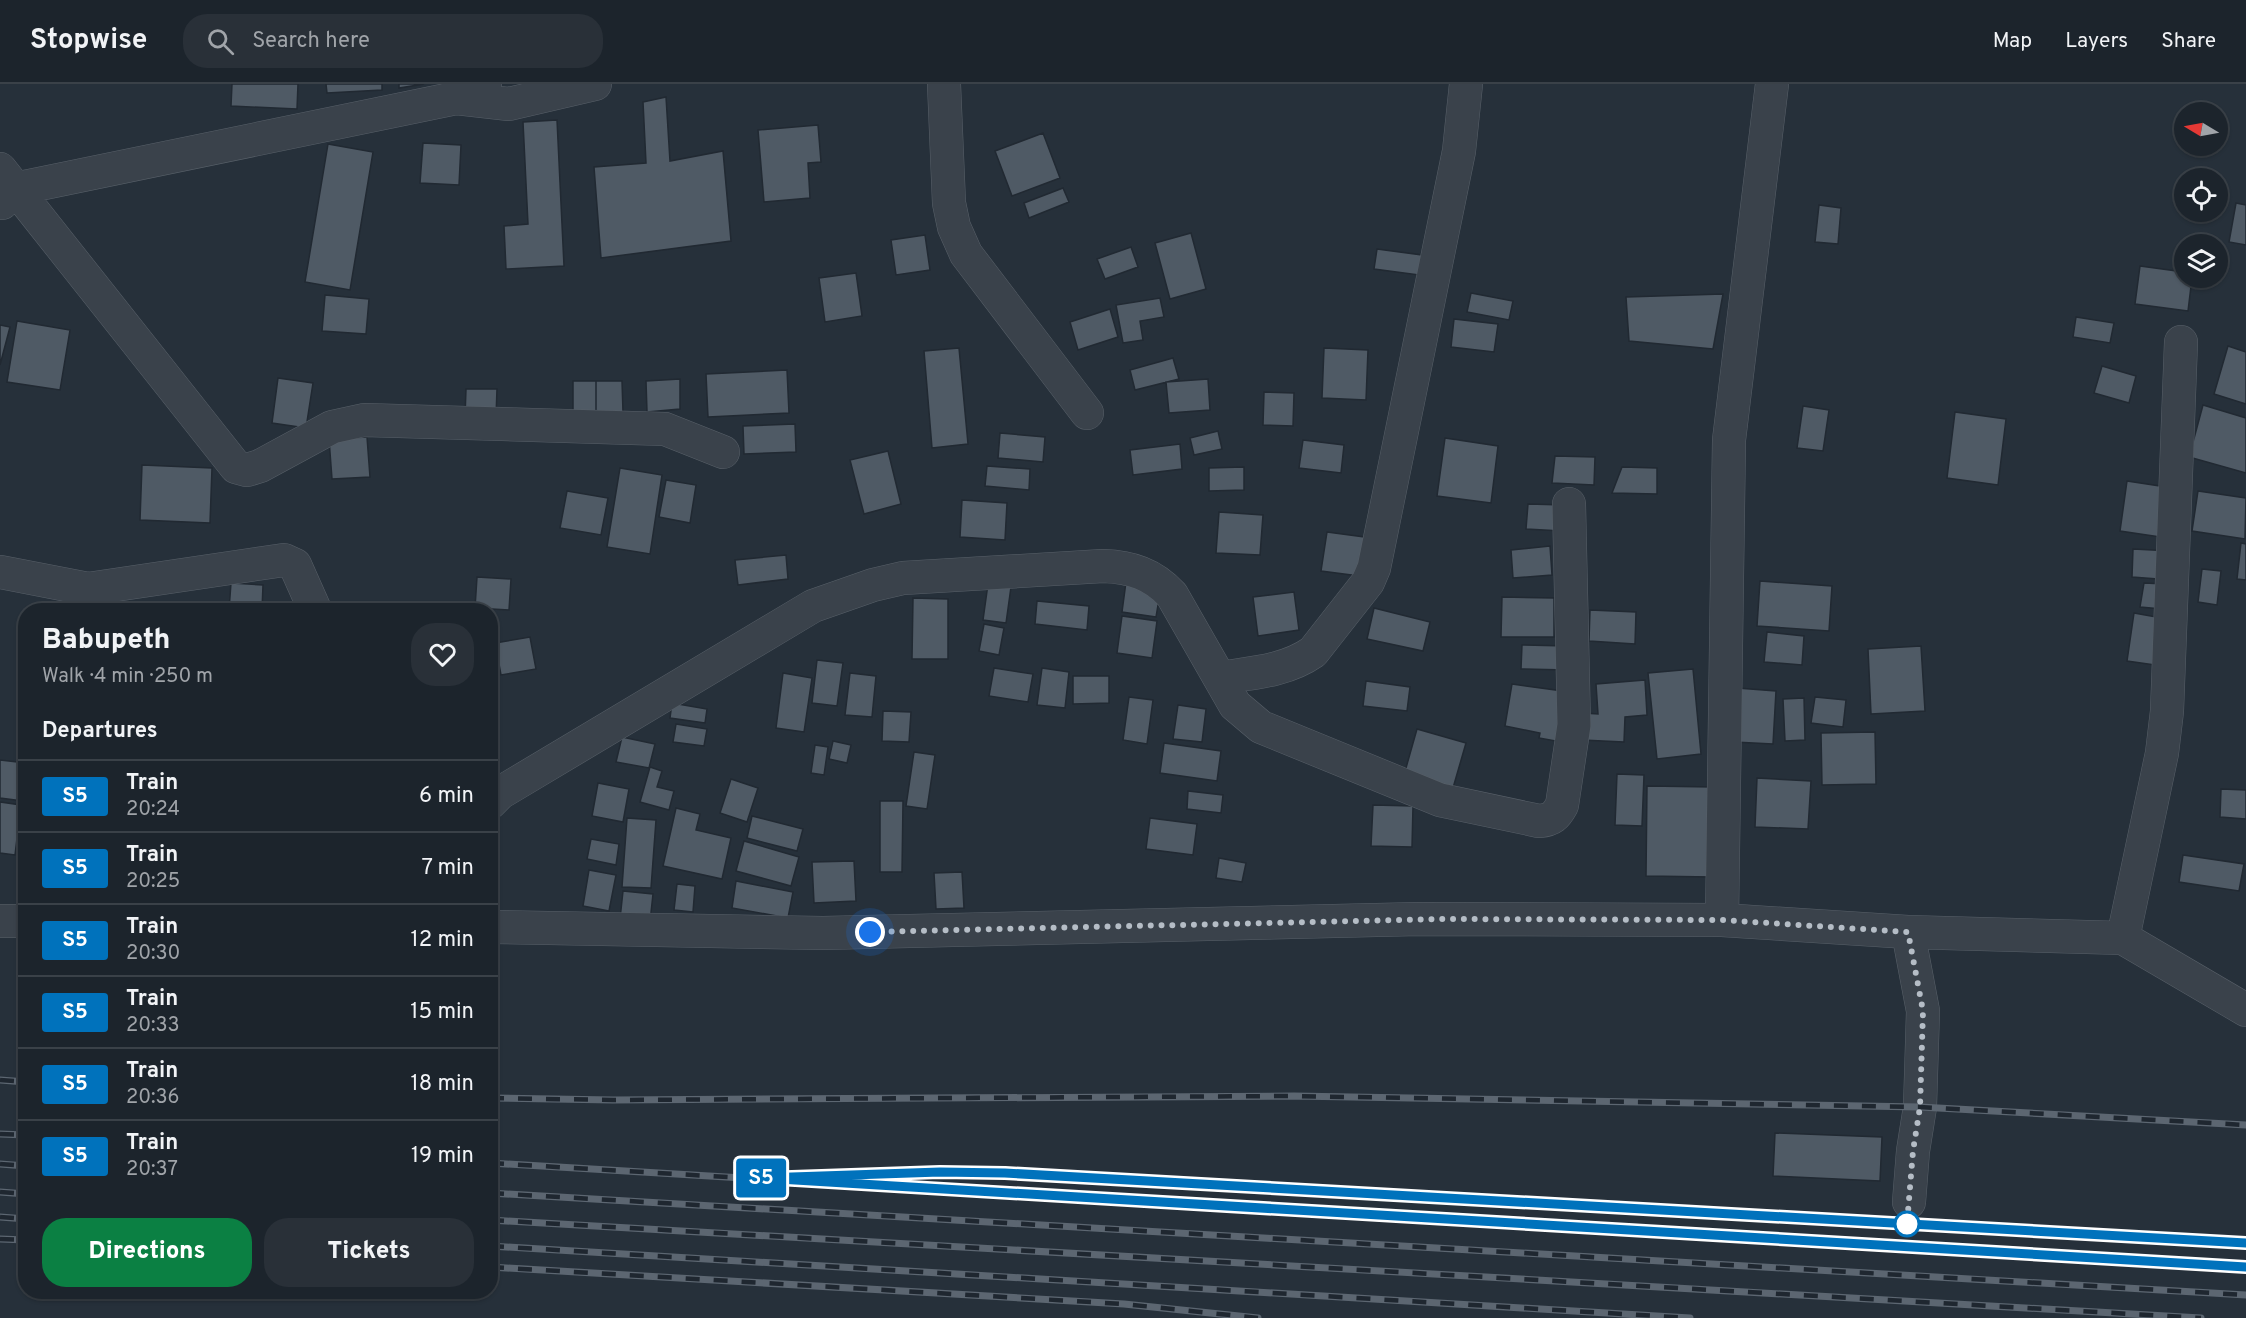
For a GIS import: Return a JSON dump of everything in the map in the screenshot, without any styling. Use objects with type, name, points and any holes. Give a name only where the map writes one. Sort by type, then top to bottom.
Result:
[{"type":"street","points":[[595,84],[509,104],[470,91],[5,188],[236,467],[247,470],[260,466],[332,427],[364,420],[665,429],[723,452]]},
{"type":"street","points":[[944,84],[949,203],[954,227],[966,254],[1087,413]]},
{"type":"street","points":[[1220,678],[1285,667],[1302,660],[1313,652],[1372,575],[1459,151],[1466,84]]},
{"type":"street","points":[[1722,920],[1729,440],[1772,84]]},
{"type":"street","points":[[2122,938],[2162,753],[2167,711],[2181,342]]},
{"type":"street","points":[[498,795],[813,606],[886,581],[1103,566],[1134,570],[1154,578],[1172,595],[1235,705],[1261,727],[1440,800],[1539,821],[1549,820],[1556,816],[1562,805],[1574,725],[1569,504]]},
{"type":"street","points":[[0,572],[88,589],[284,560],[295,565],[312,603]]},
{"type":"street","points":[[498,927],[823,933],[1407,919],[1722,920],[1908,932],[2122,938],[2246,1010]]},
{"type":"street","points":[[0,921],[18,921]]},
{"type":"street","points":[[1908,932],[1923,1011],[1920,1107],[1913,1151],[1909,1202]]},
{"type":"building","points":[[232,84],[298,84],[297,109],[231,106]]},
{"type":"building","points":[[326,84],[382,84],[382,90],[327,93]]},
{"type":"building","points":[[399,84],[424,84],[399,88]]},
{"type":"building","points":[[666,97],[670,161],[723,151],[731,241],[601,258],[594,167],[646,163],[643,102]]},
{"type":"building","points":[[557,120],[564,266],[506,269],[504,226],[528,224],[523,122]]},
{"type":"building","points":[[818,125],[821,162],[808,163],[810,198],[764,202],[758,130]]},
{"type":"building","points":[[1043,133],[1060,178],[1012,196],[995,151]]},
{"type":"building","points":[[423,143],[461,145],[459,185],[420,183]]},
{"type":"building","points":[[328,144],[373,152],[350,290],[305,282]]},
{"type":"building","points":[[1063,188],[1069,202],[1029,218],[1024,203]]},
{"type":"building","points":[[2236,203],[2246,205],[2246,245],[2229,242]]},
{"type":"building","points":[[1819,205],[1841,208],[1838,244],[1815,242]]},
{"type":"building","points":[[1191,233],[1206,289],[1170,299],[1155,243]]},
{"type":"building","points":[[925,235],[930,270],[896,275],[891,240]]},
{"type":"building","points":[[1131,247],[1138,267],[1105,279],[1097,259]]},
{"type":"building","points":[[1377,249],[1422,255],[1419,275],[1374,269]]},
{"type":"building","points":[[2140,266],[2174,271],[2174,288],[2191,288],[2188,311],[2135,304]]},
{"type":"building","points":[[856,273],[862,316],[825,322],[819,278]]},
{"type":"building","points":[[1471,293],[1513,301],[1509,320],[1467,312]]},
{"type":"building","points":[[1723,294],[1713,349],[1629,341],[1626,297]]},
{"type":"building","points":[[325,295],[369,299],[366,334],[322,331]]},
{"type":"building","points":[[1160,298],[1164,317],[1140,321],[1143,340],[1123,343],[1116,305]]},
{"type":"building","points":[[1110,309],[1118,337],[1078,350],[1070,322]]},
{"type":"building","points":[[2076,317],[2114,323],[2110,343],[2073,337]]},
{"type":"building","points":[[1454,319],[1498,324],[1494,352],[1451,347]]},
{"type":"building","points":[[17,321],[70,330],[60,390],[7,382]]},
{"type":"building","points":[[0,325],[10,327],[0,365]]},
{"type":"building","points":[[2228,346],[2246,352],[2246,404],[2214,394]]},
{"type":"building","points":[[959,348],[968,444],[932,448],[924,351]]},
{"type":"building","points":[[1324,348],[1368,350],[1366,400],[1322,398]]},
{"type":"building","points":[[1173,358],[1179,379],[1135,390],[1130,370]]},
{"type":"building","points":[[2102,366],[2136,376],[2129,403],[2094,393]]},
{"type":"building","points":[[787,370],[789,413],[708,417],[706,374]]},
{"type":"building","points":[[278,378],[313,383],[306,428],[272,423]]},
{"type":"building","points":[[680,379],[680,409],[647,412],[646,381]]},
{"type":"building","points":[[1208,379],[1210,410],[1169,413],[1166,382]]},
{"type":"building","points":[[573,381],[596,381],[596,413],[573,413]]},
{"type":"building","points":[[596,381],[622,381],[623,412],[596,413]]},
{"type":"building","points":[[466,389],[497,389],[496,417],[465,417]]},
{"type":"building","points":[[1264,392],[1294,393],[1293,426],[1263,425]]},
{"type":"building","points":[[2203,405],[2246,418],[2246,473],[2189,457]]},
{"type":"building","points":[[1803,406],[1829,410],[1823,451],[1797,448]]},
{"type":"building","points":[[1955,412],[2006,419],[1998,485],[1947,478]]},
{"type":"building","points":[[795,424],[796,452],[744,454],[743,426]]},
{"type":"building","points":[[1218,431],[1222,449],[1194,455],[1190,438]]},
{"type":"building","points":[[1000,433],[1045,437],[1043,462],[998,458]]},
{"type":"building","points":[[367,437],[370,477],[332,479],[329,439]]},
{"type":"building","points":[[1445,438],[1498,446],[1491,503],[1437,496]]},
{"type":"building","points":[[1303,440],[1344,445],[1341,473],[1299,468]]},
{"type":"building","points":[[1180,444],[1182,469],[1133,475],[1130,450]]},
{"type":"building","points":[[888,451],[901,504],[864,514],[850,460]]},
{"type":"building","points":[[1555,456],[1595,457],[1594,485],[1552,483]]},
{"type":"building","points":[[142,465],[212,468],[210,523],[140,520]]},
{"type":"building","points":[[987,466],[1030,469],[1029,490],[985,486]]},
{"type":"building","points":[[1244,467],[1244,490],[1209,491],[1209,468]]},
{"type":"building","points":[[1622,467],[1657,468],[1657,494],[1612,493]]},
{"type":"building","points":[[620,468],[662,475],[650,554],[607,547]]},
{"type":"building","points":[[666,480],[696,485],[690,523],[659,517]]},
{"type":"building","points":[[2127,481],[2173,488],[2167,538],[2120,531]]},
{"type":"building","points":[[567,491],[608,498],[601,535],[560,528]]},
{"type":"building","points":[[2198,491],[2246,498],[2245,539],[2192,531]]},
{"type":"building","points":[[962,500],[1007,503],[1005,540],[960,537]]},
{"type":"building","points":[[1528,504],[1564,505],[1562,531],[1526,529]]},
{"type":"building","points":[[1219,512],[1263,515],[1260,555],[1216,553]]},
{"type":"building","points":[[1327,532],[1372,538],[1367,577],[1321,571]]},
{"type":"building","points":[[2241,543],[2246,544],[2246,580],[2237,579]]},
{"type":"building","points":[[1550,546],[1552,575],[1513,578],[1511,550]]},
{"type":"building","points":[[2133,549],[2172,551],[2171,580],[2132,577]]},
{"type":"building","points":[[786,555],[788,579],[738,585],[735,560]]},
{"type":"building","points":[[2202,569],[2221,571],[2217,605],[2198,602]]},
{"type":"building","points":[[477,577],[511,579],[509,610],[498,609],[498,603],[475,603]]},
{"type":"building","points":[[1760,581],[1832,586],[1829,631],[1757,626]]},
{"type":"building","points":[[1126,582],[1161,587],[1156,617],[1122,612]]},
{"type":"building","points":[[231,583],[263,585],[262,603],[230,603]]},
{"type":"building","points":[[2144,583],[2165,584],[2162,609],[2140,607]]},
{"type":"building","points":[[988,584],[1011,587],[1006,623],[983,620]]},
{"type":"building","points":[[1294,592],[1299,630],[1258,636],[1253,597]]},
{"type":"building","points":[[1502,597],[1554,598],[1554,637],[1501,637]]},
{"type":"building","points":[[913,598],[948,599],[948,659],[912,659]]},
{"type":"building","points":[[1037,601],[1089,606],[1087,630],[1035,624]]},
{"type":"building","points":[[1374,608],[1430,622],[1423,651],[1367,639]]},
{"type":"building","points":[[1590,610],[1636,612],[1635,644],[1589,641]]},
{"type":"building","points":[[2134,613],[2162,618],[2155,665],[2127,661]]},
{"type":"building","points":[[1122,616],[1157,621],[1152,658],[1117,653]]},
{"type":"building","points":[[984,624],[1004,628],[999,655],[979,651]]},
{"type":"building","points":[[1767,632],[1804,636],[1802,665],[1764,662]]},
{"type":"building","points":[[530,637],[536,669],[501,675],[498,642]]},
{"type":"building","points":[[1522,645],[1567,646],[1567,670],[1521,669]]},
{"type":"building","points":[[1921,646],[1925,711],[1871,714],[1868,649]]},
{"type":"building","points":[[817,660],[843,663],[837,706],[812,703]]},
{"type":"building","points":[[994,668],[1033,674],[1028,702],[989,696]]},
{"type":"building","points":[[1042,668],[1069,672],[1065,708],[1037,705]]},
{"type":"building","points":[[1693,669],[1701,754],[1657,759],[1648,673]]},
{"type":"building","points":[[783,673],[812,678],[804,732],[776,728]]},
{"type":"building","points":[[850,673],[876,676],[872,717],[845,715]]},
{"type":"building","points":[[1073,676],[1109,676],[1109,703],[1073,704]]},
{"type":"building","points":[[1645,680],[1647,715],[1625,717],[1624,742],[1582,740],[1583,713],[1598,714],[1596,684]]},
{"type":"building","points":[[1366,681],[1410,687],[1407,711],[1363,706]]},
{"type":"building","points":[[1512,684],[1570,692],[1561,742],[1539,738],[1540,733],[1505,726]]},
{"type":"building","points":[[1737,688],[1776,691],[1773,744],[1734,742]]},
{"type":"building","points":[[1129,697],[1153,700],[1147,744],[1123,740]]},
{"type":"building","points":[[1815,697],[1846,700],[1843,727],[1811,723]]},
{"type":"building","points":[[1804,698],[1805,740],[1785,741],[1783,699]]},
{"type":"building","points":[[672,703],[707,709],[705,723],[670,718]]},
{"type":"building","points":[[1178,705],[1206,709],[1202,742],[1173,739]]},
{"type":"building","points":[[883,711],[911,712],[909,742],[882,741]]},
{"type":"building","points":[[676,724],[707,729],[704,746],[673,742]]},
{"type":"building","points":[[1417,729],[1466,743],[1453,788],[1404,775]]},
{"type":"building","points":[[1875,732],[1876,784],[1822,785],[1821,733]]},
{"type":"building","points":[[622,737],[655,744],[649,768],[616,762]]},
{"type":"building","points":[[833,741],[851,745],[847,763],[829,759]]},
{"type":"building","points":[[1164,743],[1221,751],[1217,781],[1160,773]]},
{"type":"building","points":[[815,745],[828,747],[824,775],[811,773]]},
{"type":"building","points":[[914,752],[935,755],[927,809],[906,806]]},
{"type":"building","points":[[0,760],[18,762],[18,800],[0,798]]},
{"type":"building","points":[[650,767],[662,771],[657,787],[674,791],[669,810],[640,802]]},
{"type":"building","points":[[1617,774],[1644,775],[1642,826],[1615,825]]},
{"type":"building","points":[[1757,778],[1811,781],[1808,829],[1755,827]]},
{"type":"building","points":[[731,779],[758,788],[747,822],[720,813]]},
{"type":"building","points":[[598,783],[629,789],[623,822],[592,816]]},
{"type":"building","points":[[1647,786],[1714,787],[1713,877],[1646,876]]},
{"type":"building","points":[[2221,789],[2246,790],[2246,819],[2220,817]]},
{"type":"building","points":[[1188,791],[1223,795],[1221,813],[1187,809]]},
{"type":"building","points":[[880,801],[903,801],[902,872],[880,872]]},
{"type":"building","points":[[0,802],[18,805],[15,855],[0,853]]},
{"type":"building","points":[[1373,805],[1413,806],[1412,847],[1371,846]]},
{"type":"building","points":[[676,808],[700,814],[696,830],[731,838],[722,879],[663,866]]},
{"type":"building","points":[[752,816],[803,829],[797,851],[747,838]]},
{"type":"building","points":[[627,818],[656,820],[651,888],[622,887]]},
{"type":"building","points":[[1150,818],[1197,824],[1193,855],[1146,849]]},
{"type":"building","points":[[591,839],[619,844],[616,865],[587,859]]},
{"type":"building","points":[[744,841],[799,857],[791,886],[736,871]]},
{"type":"building","points":[[2183,855],[2244,864],[2239,891],[2179,882]]},
{"type":"building","points":[[1219,858],[1246,863],[1242,882],[1216,878]]},
{"type":"building","points":[[854,861],[856,901],[814,903],[812,862]]},
{"type":"building","points":[[589,870],[616,875],[609,911],[583,906]]},
{"type":"building","points":[[962,872],[964,908],[936,909],[934,873]]},
{"type":"building","points":[[736,881],[793,892],[788,918],[732,908]]},
{"type":"building","points":[[677,884],[695,886],[693,912],[674,910]]},
{"type":"building","points":[[623,891],[653,894],[650,922],[620,919]]},
{"type":"building","points":[[1775,1133],[1882,1137],[1880,1181],[1773,1176]]},
{"type":"railway","points":[[0,1080],[18,1081]]},
{"type":"railway","points":[[498,1098],[613,1100],[1294,1096],[1920,1107],[2246,1125]]},
{"type":"railway","points":[[0,1134],[18,1135]]},
{"type":"railway","points":[[498,1163],[2246,1267]]},
{"type":"railway","points":[[0,1164],[18,1165]]},
{"type":"railway","points":[[839,1176],[940,1172],[1005,1173],[2246,1243]]},
{"type":"railway","points":[[0,1192],[18,1193]]},
{"type":"railway","points":[[498,1193],[2246,1295]]},
{"type":"railway","points":[[0,1217],[18,1218]]},
{"type":"railway","points":[[498,1220],[2201,1318]]},
{"type":"railway","points":[[0,1239],[18,1240]]},
{"type":"railway","points":[[498,1246],[1690,1318]]},
{"type":"railway","points":[[498,1267],[1124,1304],[1258,1318]]},
{"type":"train","name":"S5","points":[[2246,1243],[1005,1173],[940,1172],[761,1178],[2246,1267]]},
{"type":"route","points":[[870,932],[1442,919],[1722,920],[1908,932],[1923,1011],[1920,1107],[1913,1151],[1907,1224]]}]
